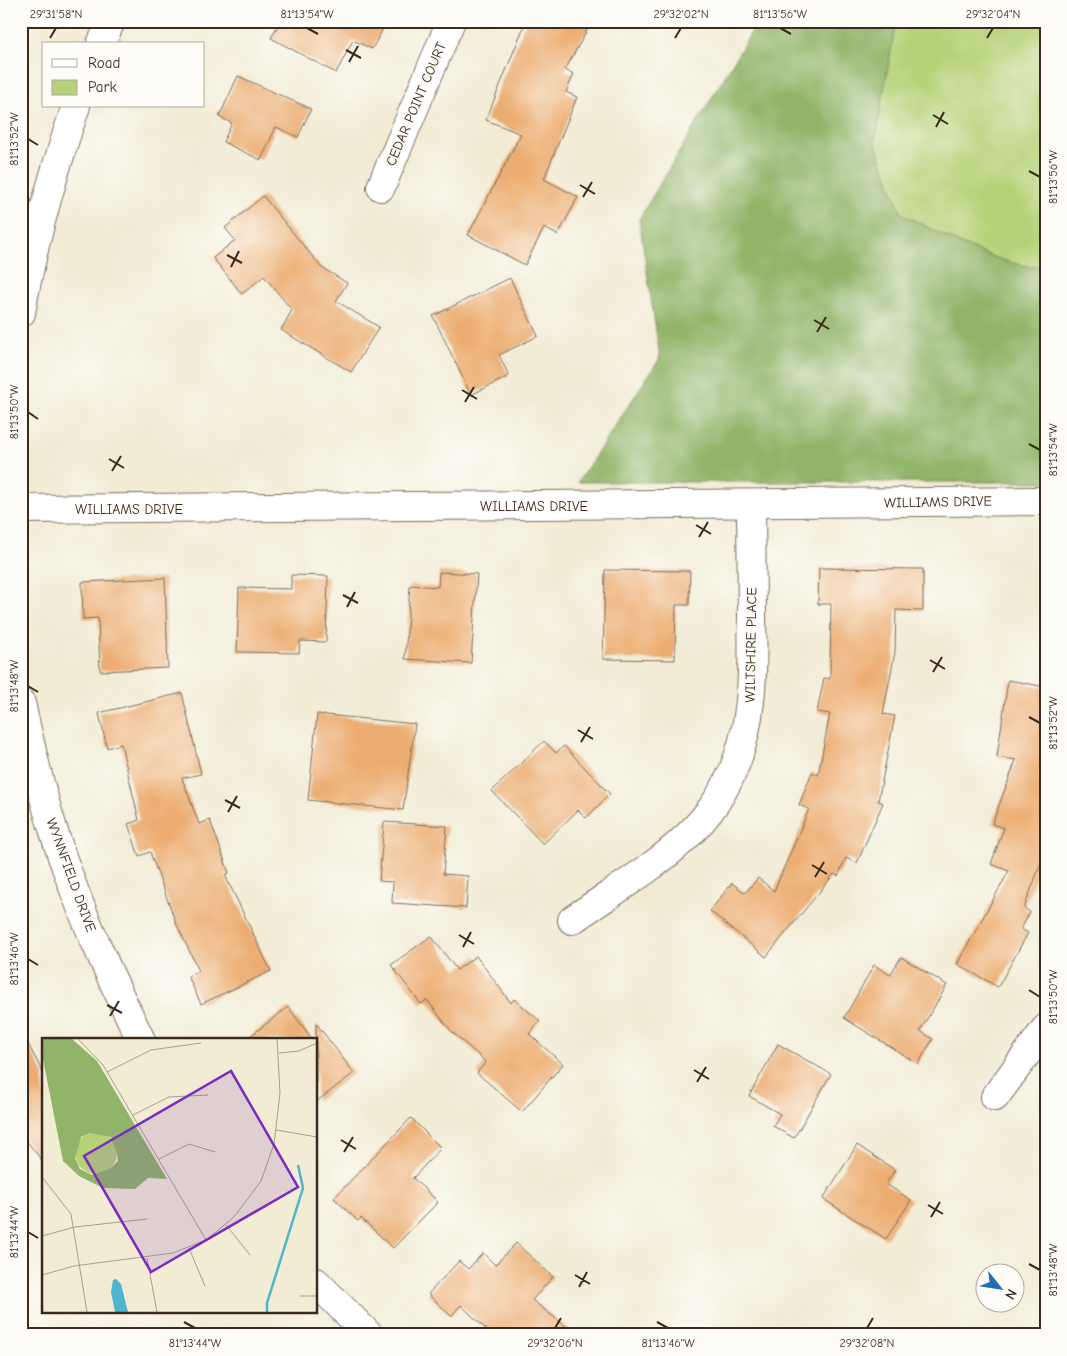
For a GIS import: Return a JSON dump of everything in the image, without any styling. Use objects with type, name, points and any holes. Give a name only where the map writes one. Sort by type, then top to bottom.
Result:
[{"type":"street","name":"CEDAR POINT COURT","points":[[381,187],[451,21]]},
{"type":"street","points":[[21,312],[38,229],[56,163],[75,108]]},
{"type":"street","name":"WILLIAMS DRIVE","points":[[21,510],[1046,501]]},
{"type":"street","name":"WILTSHIRE PLACE","points":[[572,920],[664,856],[684,839],[710,810],[730,775],[746,733],[752,692],[751,504]]},
{"type":"street","name":"WYNNFIELD DRIVE","points":[[21,703],[43,795],[69,877],[90,932],[140,1038]]},
{"type":"street","points":[[995,1097],[1046,1028]]},
{"type":"street","points":[[318,1284],[369,1335]]},
{"type":"green space","points":[[758,21],[896,21],[875,142],[901,213],[972,249],[992,257],[1030,267],[1046,267],[1046,482],[578,482],[660,358],[639,219]]},
{"type":"green space","points":[[896,21],[1046,21],[1046,267],[1030,267],[993,257],[972,249],[901,213],[875,142]]},
{"type":"building","points":[[280,21],[387,21],[372,49],[353,40],[336,73],[271,38]]},
{"type":"building","points":[[526,21],[592,21],[565,70],[574,74],[566,92],[577,97],[544,179],[578,197],[558,235],[544,228],[525,265],[468,235],[521,134],[486,120]]},
{"type":"building","points":[[238,76],[311,109],[298,137],[276,127],[261,160],[223,142],[232,123],[219,117]]},
{"type":"building","points":[[263,196],[321,267],[347,283],[336,301],[379,327],[351,372],[281,330],[292,310],[264,276],[242,294],[213,258],[235,240],[225,228]]},
{"type":"building","points":[[510,278],[538,336],[499,355],[509,376],[471,395],[433,316]]},
{"type":"building","points":[[819,568],[923,569],[923,611],[896,610],[895,652],[883,714],[895,716],[878,801],[883,803],[857,863],[846,858],[838,876],[834,874],[766,957],[710,911],[732,883],[745,893],[758,878],[774,891],[809,809],[799,805],[812,772],[818,775],[830,714],[817,712],[824,678],[830,679],[831,604],[818,604]]},
{"type":"building","points":[[605,570],[690,571],[689,605],[676,605],[675,660],[603,659]]},
{"type":"building","points":[[439,572],[477,574],[471,663],[405,659],[410,585],[438,587]]},
{"type":"building","points":[[291,575],[328,576],[326,642],[300,641],[299,653],[237,652],[239,588],[291,589]]},
{"type":"building","points":[[165,578],[168,668],[100,671],[98,618],[83,619],[82,582]]},
{"type":"building","points":[[1008,680],[1046,687],[1046,850],[1024,908],[1030,912],[1021,929],[1028,933],[998,987],[957,964],[1009,871],[991,864],[1004,828],[992,824],[1016,760],[997,757]]},
{"type":"building","points":[[182,693],[201,774],[182,778],[199,824],[210,820],[229,873],[225,875],[271,971],[201,1004],[188,976],[199,971],[176,923],[150,852],[139,856],[128,824],[139,820],[121,744],[107,748],[99,713]]},
{"type":"building","points":[[317,714],[415,724],[403,810],[308,800]]},
{"type":"building","points":[[544,741],[556,753],[564,746],[610,794],[586,818],[578,810],[543,844],[492,791]]},
{"type":"building","points":[[384,822],[447,826],[443,874],[468,876],[466,908],[392,903],[393,882],[379,881]]},
{"type":"building","points":[[431,936],[457,970],[476,956],[511,1003],[514,999],[540,1021],[529,1034],[563,1064],[522,1112],[477,1073],[486,1062],[451,1031],[427,1000],[421,1004],[391,965]]},
{"type":"building","points":[[901,957],[947,985],[920,1031],[933,1039],[918,1064],[844,1018],[874,965],[890,975]]},
{"type":"building","points":[[288,1007],[311,1038],[248,1038]]},
{"type":"building","points":[[316,1023],[354,1073],[318,1100],[318,1038],[316,1038]]},
{"type":"building","points":[[21,1030],[42,1071],[42,1160],[21,1134]]},
{"type":"building","points":[[778,1044],[831,1074],[794,1138],[773,1126],[780,1114],[749,1096]]},
{"type":"building","points":[[411,1118],[441,1148],[413,1178],[438,1202],[393,1248],[361,1218],[358,1221],[334,1198]]},
{"type":"building","points":[[857,1145],[895,1170],[886,1184],[911,1200],[886,1239],[823,1199]]},
{"type":"building","points":[[516,1243],[553,1277],[532,1300],[577,1335],[492,1335],[461,1305],[451,1316],[428,1294],[459,1261],[468,1269],[483,1253],[495,1265]]}]
